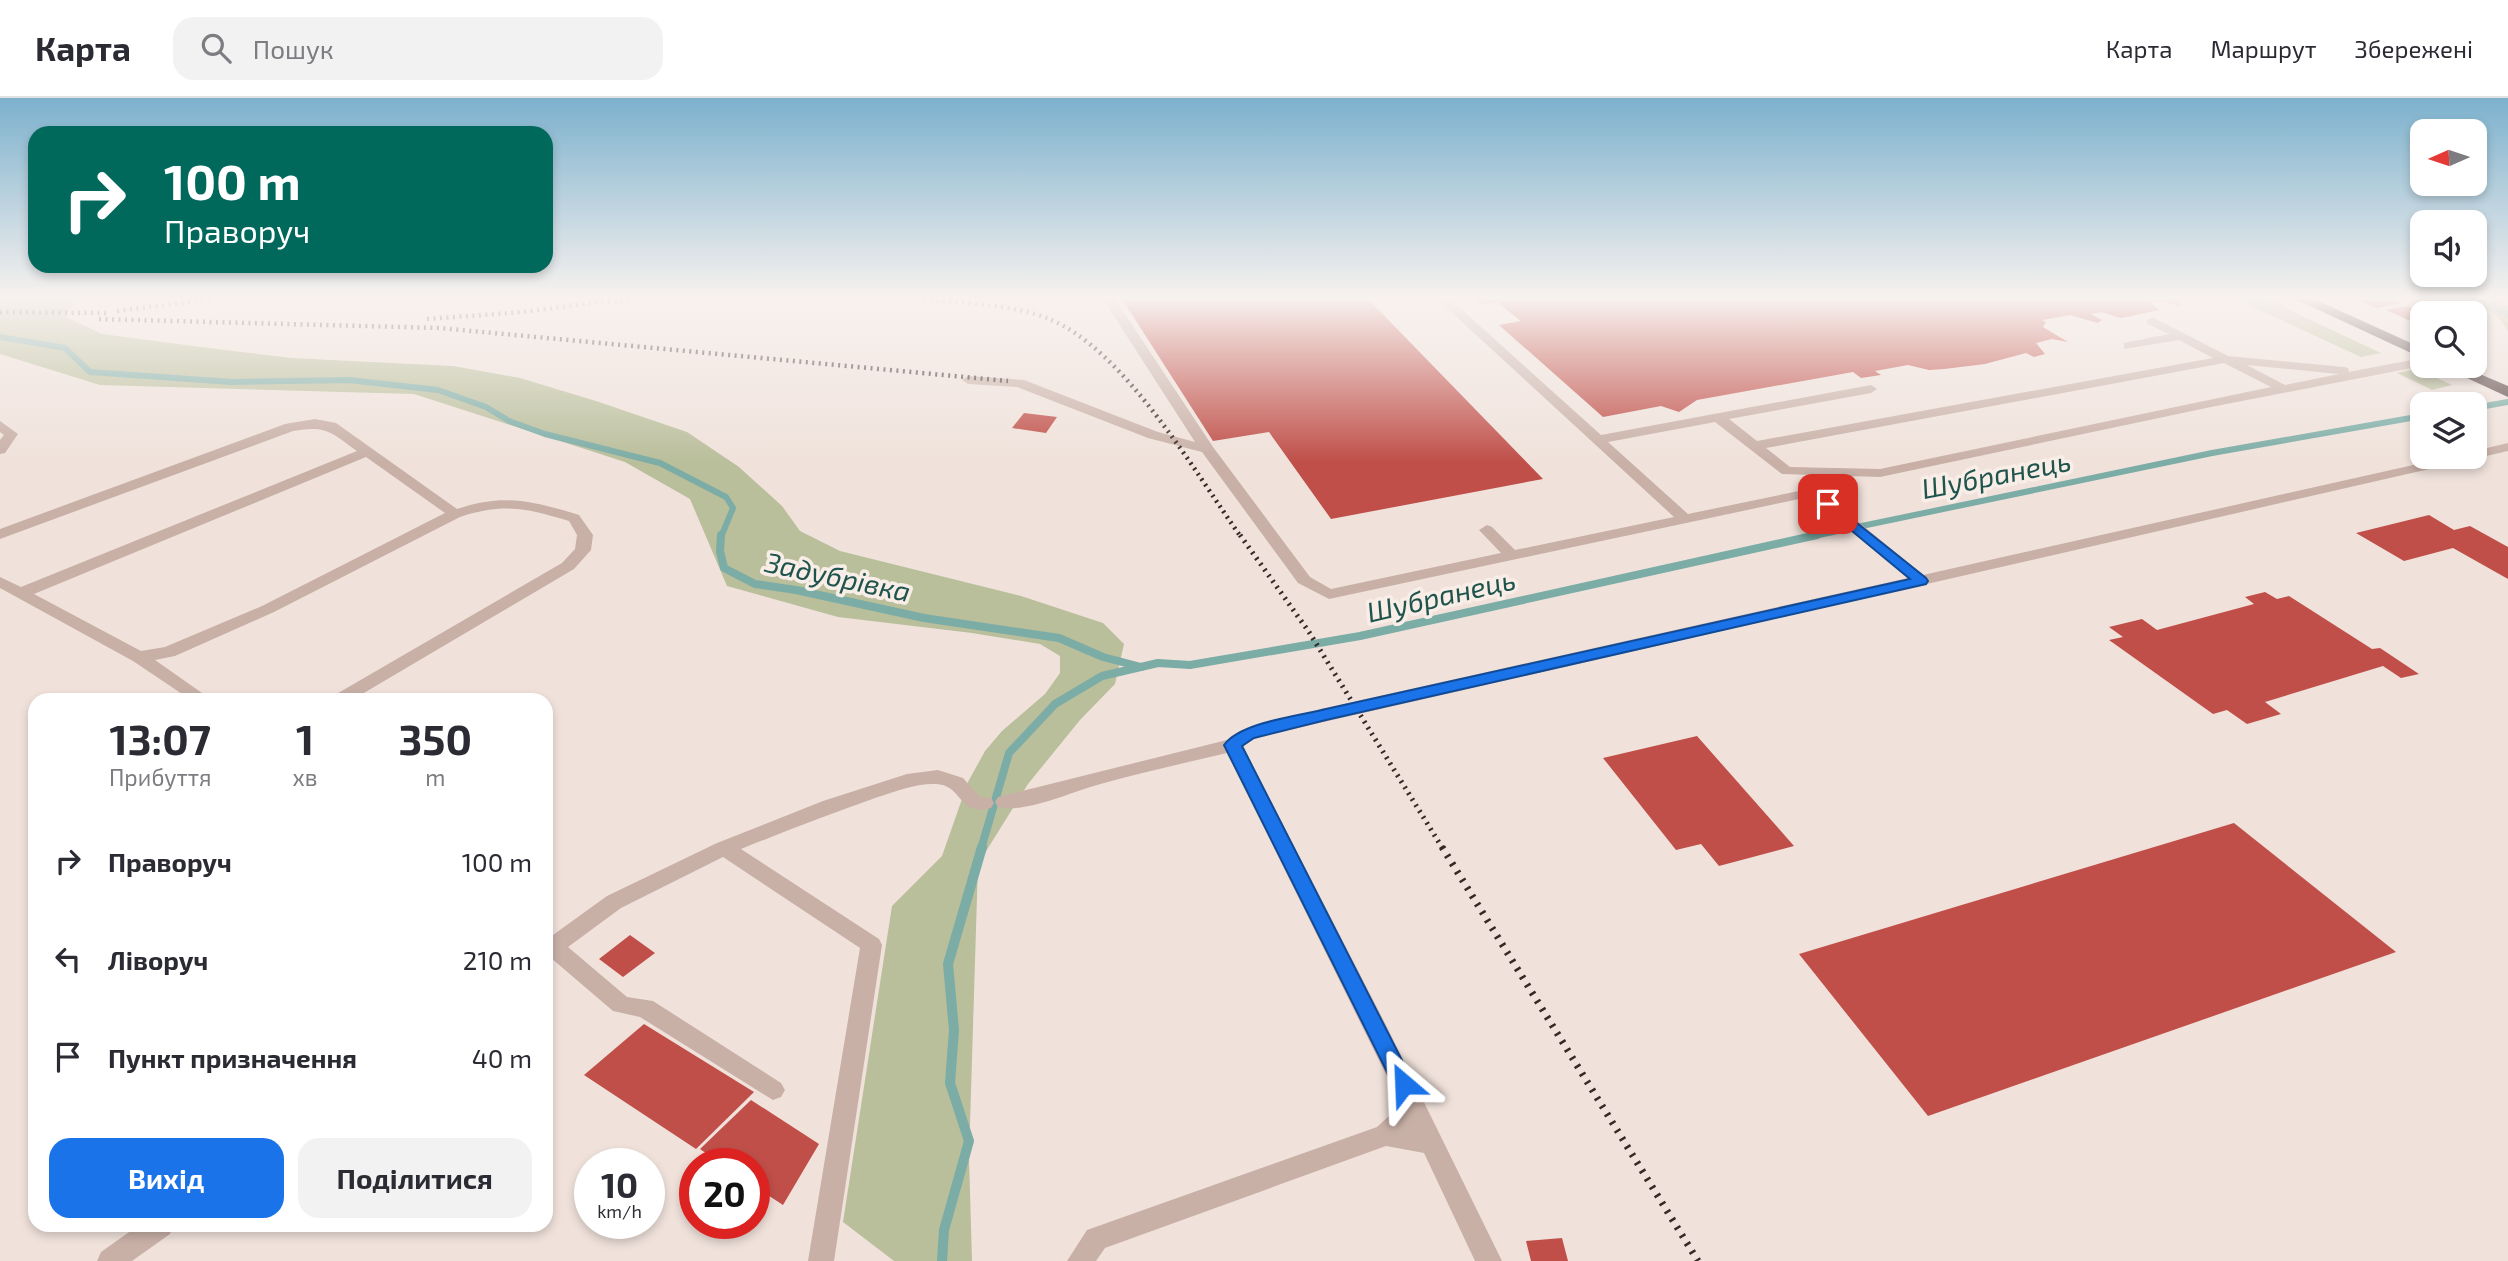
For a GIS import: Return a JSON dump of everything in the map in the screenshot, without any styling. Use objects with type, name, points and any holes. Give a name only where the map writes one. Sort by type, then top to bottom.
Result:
[{"type":"highway","points":[[2476,378],[2508,392]]},
{"type":"street","points":[[1144,353],[1207,449],[1304,580],[1329,594],[1799,495],[1817,497],[1921,581]]},
{"type":"street","points":[[1502,353],[1684,518]]},
{"type":"street","points":[[2214,353],[2282,388]]},
{"type":"street","points":[[1755,446],[2225,359],[2363,373]]},
{"type":"street","points":[[1717,417],[1787,471],[1880,473],[2282,388],[2410,364]]},
{"type":"street","points":[[968,380],[1019,383],[1153,435],[1207,449]]},
{"type":"street","points":[[1597,440],[1871,388]]},
{"type":"street","points":[[0,534],[290,427],[315,424],[331,426],[455,514]]},
{"type":"street","points":[[0,425],[11,434],[0,450]]},
{"type":"street","points":[[2487,452],[2508,447]]},
{"type":"street","points":[[20,593],[367,452]]},
{"type":"street","points":[[1005,802],[1042,795],[1094,779],[1233,745],[1248,734],[1326,714],[2414,469]]},
{"type":"street","points":[[139,657],[169,652],[268,609],[455,514],[486,504],[527,504],[574,518],[586,535],[583,550],[568,566],[351,693]]},
{"type":"street","points":[[1487,530],[1512,556]]},
{"type":"street","points":[[0,582],[139,657],[193,693]]},
{"type":"street","points":[[1233,745],[1380,1036],[1489,1261]]},
{"type":"street","points":[[553,946],[614,902],[724,848],[830,806],[907,781],[938,777],[956,783],[976,804],[985,803]]},
{"type":"street","points":[[724,848],[871,945],[821,1261]]},
{"type":"street","points":[[553,952],[621,1005],[645,1008],[773,1090]]},
{"type":"street","points":[[1080,1261],[1096,1239],[1386,1135],[1415,1108]]},
{"type":"street","points":[[1386,1135],[1432,1143]]},
{"type":"street","points":[[110,1261],[151,1232]]},
{"type":"green space","points":[[254,353],[291,358],[453,366],[520,378],[687,432],[739,467],[782,506],[800,531],[840,551],[1021,596],[1103,623],[1124,644],[1115,684],[1080,720],[1028,784],[978,864],[969,1157],[972,1261],[894,1261],[843,1222],[892,906],[942,856],[968,782],[985,751],[1002,731],[1045,694],[1060,673],[1060,656],[1040,644],[838,617],[727,586],[690,499],[625,462],[414,394],[100,385],[0,354]]},
{"type":"green space","points":[[2353,353],[2380,353],[2361,357]]},
{"type":"green space","points":[[2410,370],[2410,378],[2437,378],[2452,385],[2432,390],[2397,373]]},
{"type":"building","points":[[1157,353],[1421,353],[1543,479],[1331,519],[1269,432],[1213,441]]},
{"type":"building","points":[[1531,353],[2025,353],[1985,364],[1944,369],[1929,370],[1908,365],[1875,371],[1881,375],[1861,378],[1853,372],[1697,400],[1679,412],[1661,406],[1603,417]]},
{"type":"building","points":[[2027,353],[2045,354],[2034,357]]},
{"type":"building","points":[[1024,413],[1057,417],[1046,433],[1012,428]]},
{"type":"building","points":[[2429,515],[2454,530],[2470,526],[2508,547],[2508,579],[2453,548],[2404,561],[2356,533]]},
{"type":"building","points":[[2265,592],[2277,599],[2289,596],[2372,649],[2380,648],[2419,674],[2401,678],[2383,666],[2265,702],[2281,714],[2247,724],[2227,710],[2213,714],[2109,640],[2123,637],[2109,627],[2142,619],[2157,630],[2254,604],[2245,597]]},
{"type":"building","points":[[1697,736],[1794,846],[1719,866],[1701,844],[1676,850],[1603,758]]},
{"type":"building","points":[[2234,823],[2396,952],[1928,1116],[1799,954]]},
{"type":"building","points":[[630,935],[655,953],[623,977],[599,959]]},
{"type":"building","points":[[644,1024],[754,1092],[694,1148],[584,1075]]},
{"type":"building","points":[[751,1100],[819,1144],[783,1205],[770,1196],[770,1148],[701,1148]]},
{"type":"building","points":[[1562,1238],[1568,1261],[1531,1261],[1526,1241]]},
{"type":"waterway","name":"Задубрівка","points":[[70,353],[90,372],[232,382],[349,380],[438,390],[486,407],[509,421],[545,434],[660,463],[726,497],[733,508],[721,537]]},
{"type":"waterway","name":"Шубранець","points":[[2487,406],[2508,402]]},
{"type":"waterway","name":"Шубранець","points":[[1809,537],[2212,453],[2410,418]]},
{"type":"waterway","name":"Задубрівка","points":[[721,535],[720,551],[724,568],[755,584],[796,590],[924,618],[1059,638],[1103,657],[1141,667]]},
{"type":"waterway","name":"Шубранець","points":[[1141,667],[1158,663],[1190,665],[1360,636],[1817,535]]},
{"type":"waterway","name":"Шубранець","points":[[981,849],[1009,753],[1055,704],[1102,676],[1141,667]]},
{"type":"waterway","name":"Шубранець","points":[[942,1261],[944,1230],[969,1141],[950,1083],[954,1030],[948,964],[982,847]]},
{"type":"railway","points":[[711,353],[1008,381]]},
{"type":"railway","points":[[1101,353],[1156,414],[1241,537]]},
{"type":"railway","points":[[1240,535],[1309,632],[1443,849]]},
{"type":"railway","points":[[1442,847],[1698,1261]]},
{"type":"route","points":[[1404,1084],[1233,745],[1248,734],[1326,714],[1921,581],[1828,504]]}]
